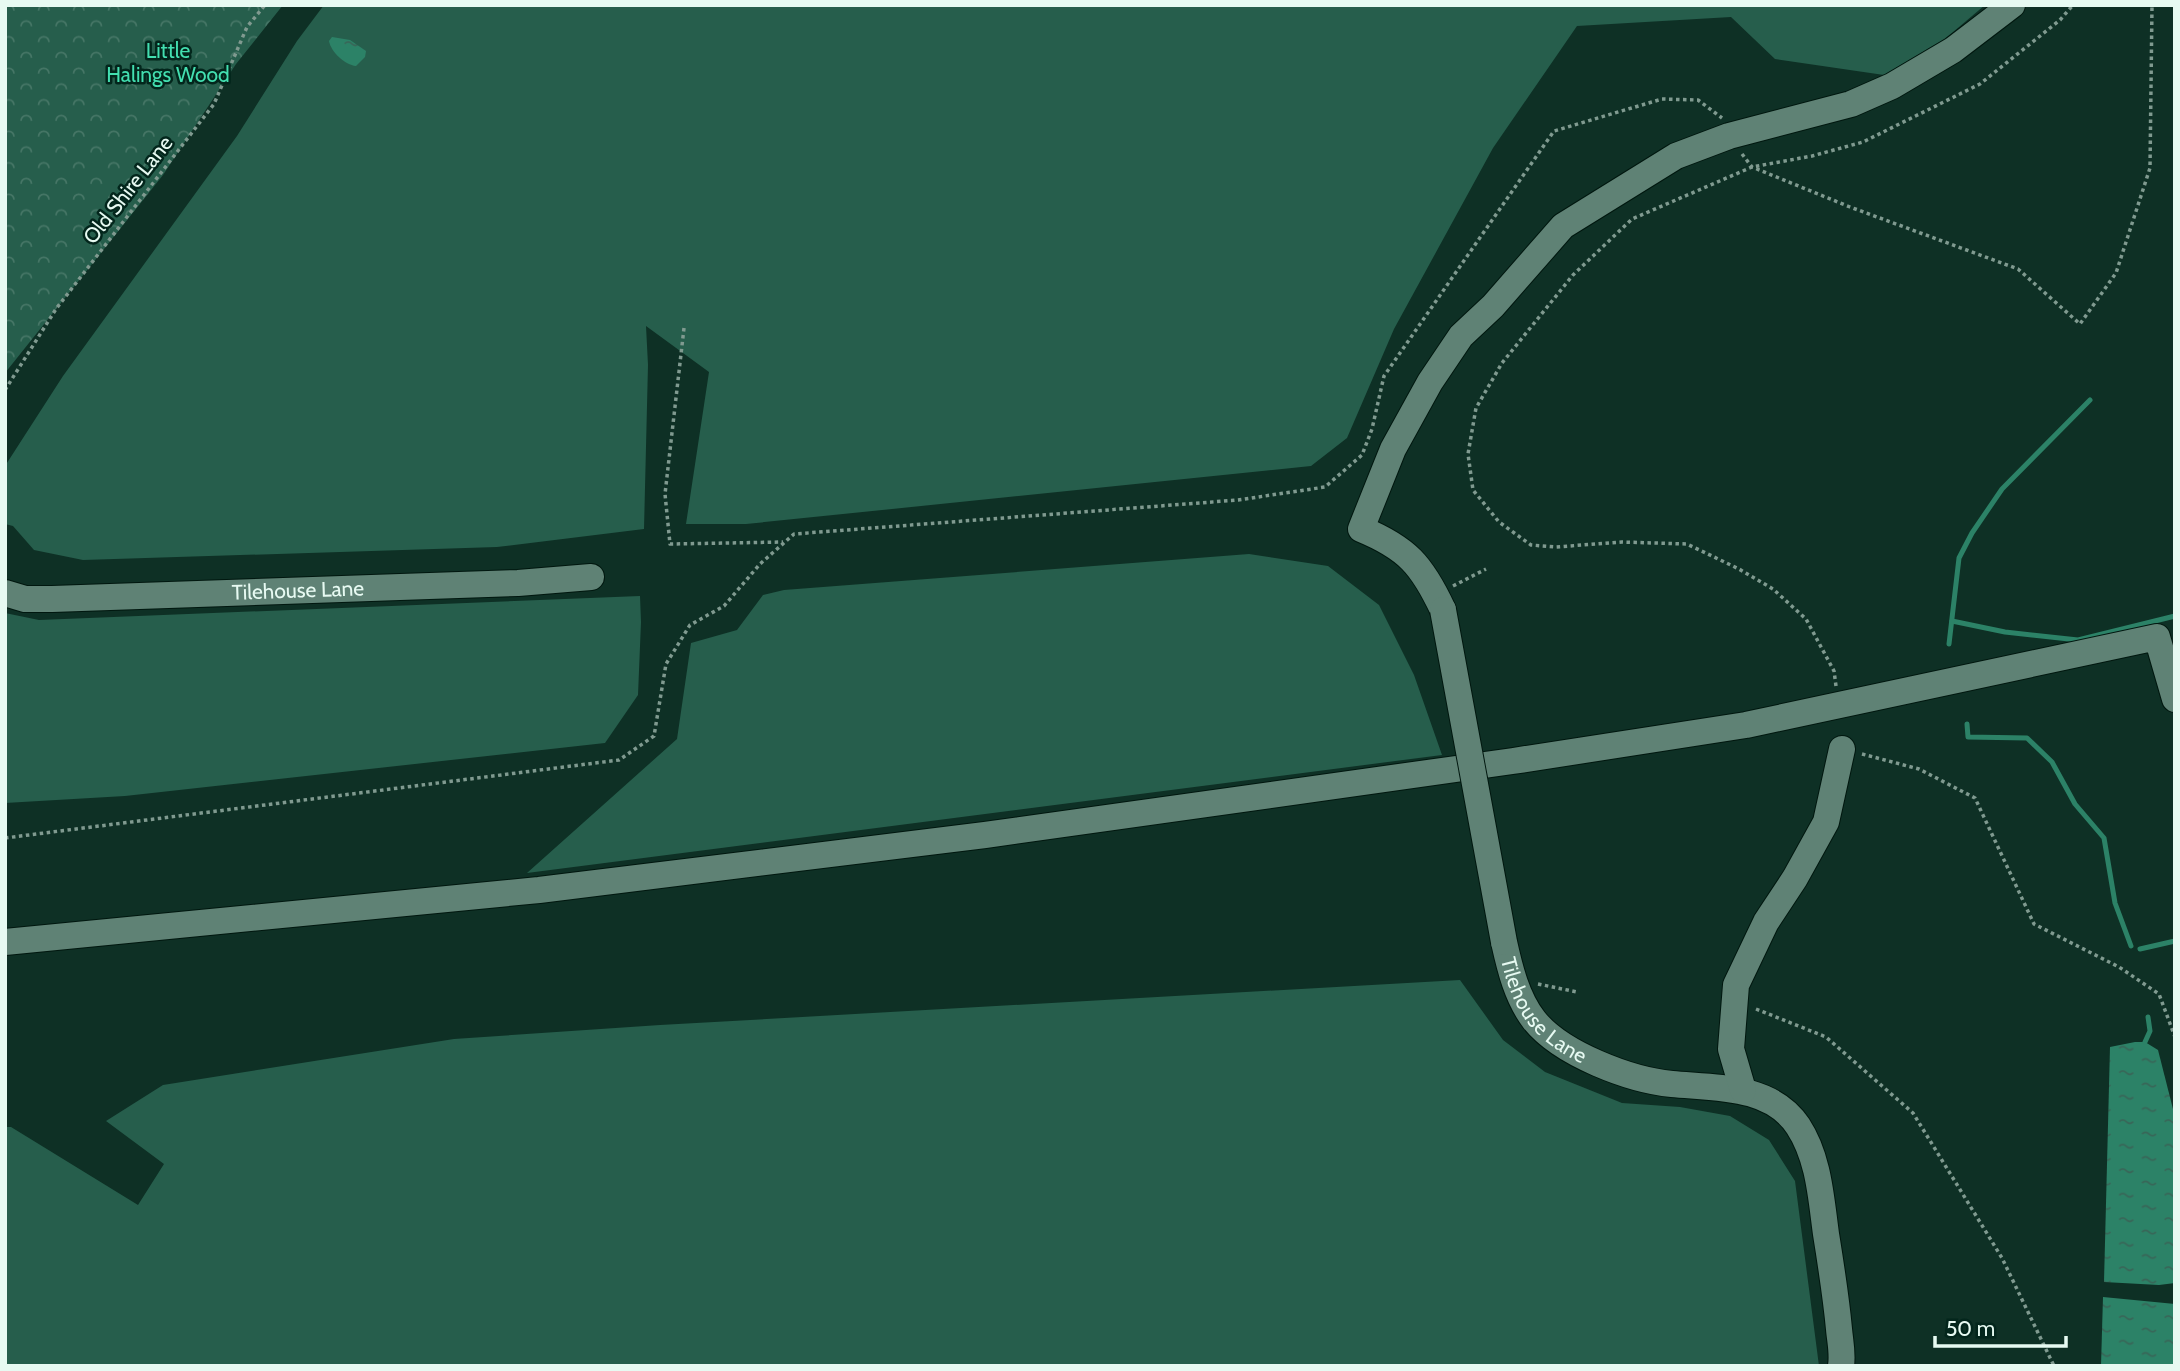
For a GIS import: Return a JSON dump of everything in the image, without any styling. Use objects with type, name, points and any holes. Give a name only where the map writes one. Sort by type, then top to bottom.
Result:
[{"type":"street","name":"Tilehouse Lane","points":[[1841,1366],[1836,1300],[1817,1171],[1797,1125],[1780,1108],[1743,1090],[1668,1084],[1609,1069],[1562,1045],[1532,1018],[1513,979],[1504,942],[1439,602],[1416,562],[1389,540],[1361,528],[1393,449],[1430,382],[1461,336],[1493,306],[1563,226],[1676,156],[1729,136],[1851,104],[1892,86],[1953,50],[2012,5]]},
{"type":"street","name":"Tilehouse Lane","points":[[5,593],[26,599],[66,598],[518,583],[591,577]]},
{"type":"street","points":[[5,942],[512,893],[985,835],[1513,761],[1746,725],[2157,637],[2175,698]]},
{"type":"street","points":[[1743,1090],[1731,1049],[1736,985],[1766,922],[1795,878],[1826,822],[1842,749]]},
{"type":"path","name":"Old Shire Lane","points":[[5,390],[56,309],[214,104],[247,27],[265,5]]},
{"type":"path","points":[[1840,705],[1834,671],[1806,619],[1773,589],[1687,544],[1622,542],[1556,547],[1531,545],[1499,522],[1473,490],[1468,454],[1476,408],[1502,363],[1573,275],[1632,219],[1752,167],[1812,156],[1863,142],[1980,84],[2060,20],[2073,5]]},
{"type":"path","points":[[1752,167],[1850,207],[2018,269],[2080,324],[2116,273],[2150,168],[2152,5]]},
{"type":"path","points":[[5,838],[619,760],[654,736],[666,664],[690,625],[724,606],[760,564],[794,534],[1238,500],[1325,487],[1362,454],[1372,429],[1384,376],[1554,131],[1662,99],[1698,100]]},
{"type":"path","points":[[684,328],[665,494],[670,544],[785,542]]},
{"type":"path","points":[[1439,602],[1486,569]]},
{"type":"path","points":[[1842,749],[1919,769],[1975,798],[2034,924],[2119,967],[2158,994],[2175,1037]]},
{"type":"path","points":[[1513,979],[1577,992]]},
{"type":"path","points":[[1735,1001],[1825,1037],[1913,1113],[2002,1258],[2054,1366]]},
{"type":"green space","name":"Little Halings Wood","points":[[5,5],[283,5],[236,64],[163,175],[5,373]]},
{"type":"green space","points":[[324,5],[1985,5],[1946,38],[1884,75],[1775,59],[1731,17],[1577,26],[1493,148],[1394,329],[1347,438],[1311,466],[746,524],[686,524],[709,372],[646,326],[648,365],[644,529],[497,547],[83,560],[34,550],[13,526],[5,524],[5,466],[63,376],[237,136],[297,41]]},
{"type":"green space","points":[[1249,554],[1328,566],[1379,605],[1414,675],[1442,755],[527,873],[677,739],[691,643],[737,630],[763,595],[784,590]]},
{"type":"green space","points":[[640,596],[638,695],[605,743],[125,796],[5,803],[5,613],[39,620]]},
{"type":"green space","points":[[1460,980],[1503,1040],[1545,1072],[1622,1103],[1680,1107],[1730,1116],[1769,1140],[1795,1181],[1819,1366],[5,1366],[5,1127],[11,1127],[138,1205],[164,1164],[106,1121],[163,1085],[454,1039]]},
{"type":"water","points":[[332,37],[350,40],[366,51],[365,57],[356,66],[347,63],[333,49],[329,41]]},
{"type":"water","points":[[2145,1042],[2158,1050],[2175,1117],[2175,1283],[2159,1285],[2104,1282],[2110,1047]]},
{"type":"water","points":[[2103,1297],[2175,1304],[2175,1366],[2101,1366]]},
{"type":"waterway","points":[[1949,644],[1959,558],[1972,533],[2002,489],[2090,400]]},
{"type":"waterway","points":[[1952,621],[2005,632],[2078,640],[2175,616]]},
{"type":"waterway","points":[[1967,724],[1968,737],[2027,738],[2052,762],[2075,804],[2104,838],[2115,903],[2131,946]]},
{"type":"waterway","points":[[2140,949],[2175,941]]},
{"type":"waterway","points":[[2145,1042],[2150,1031],[2148,1017]]}]
